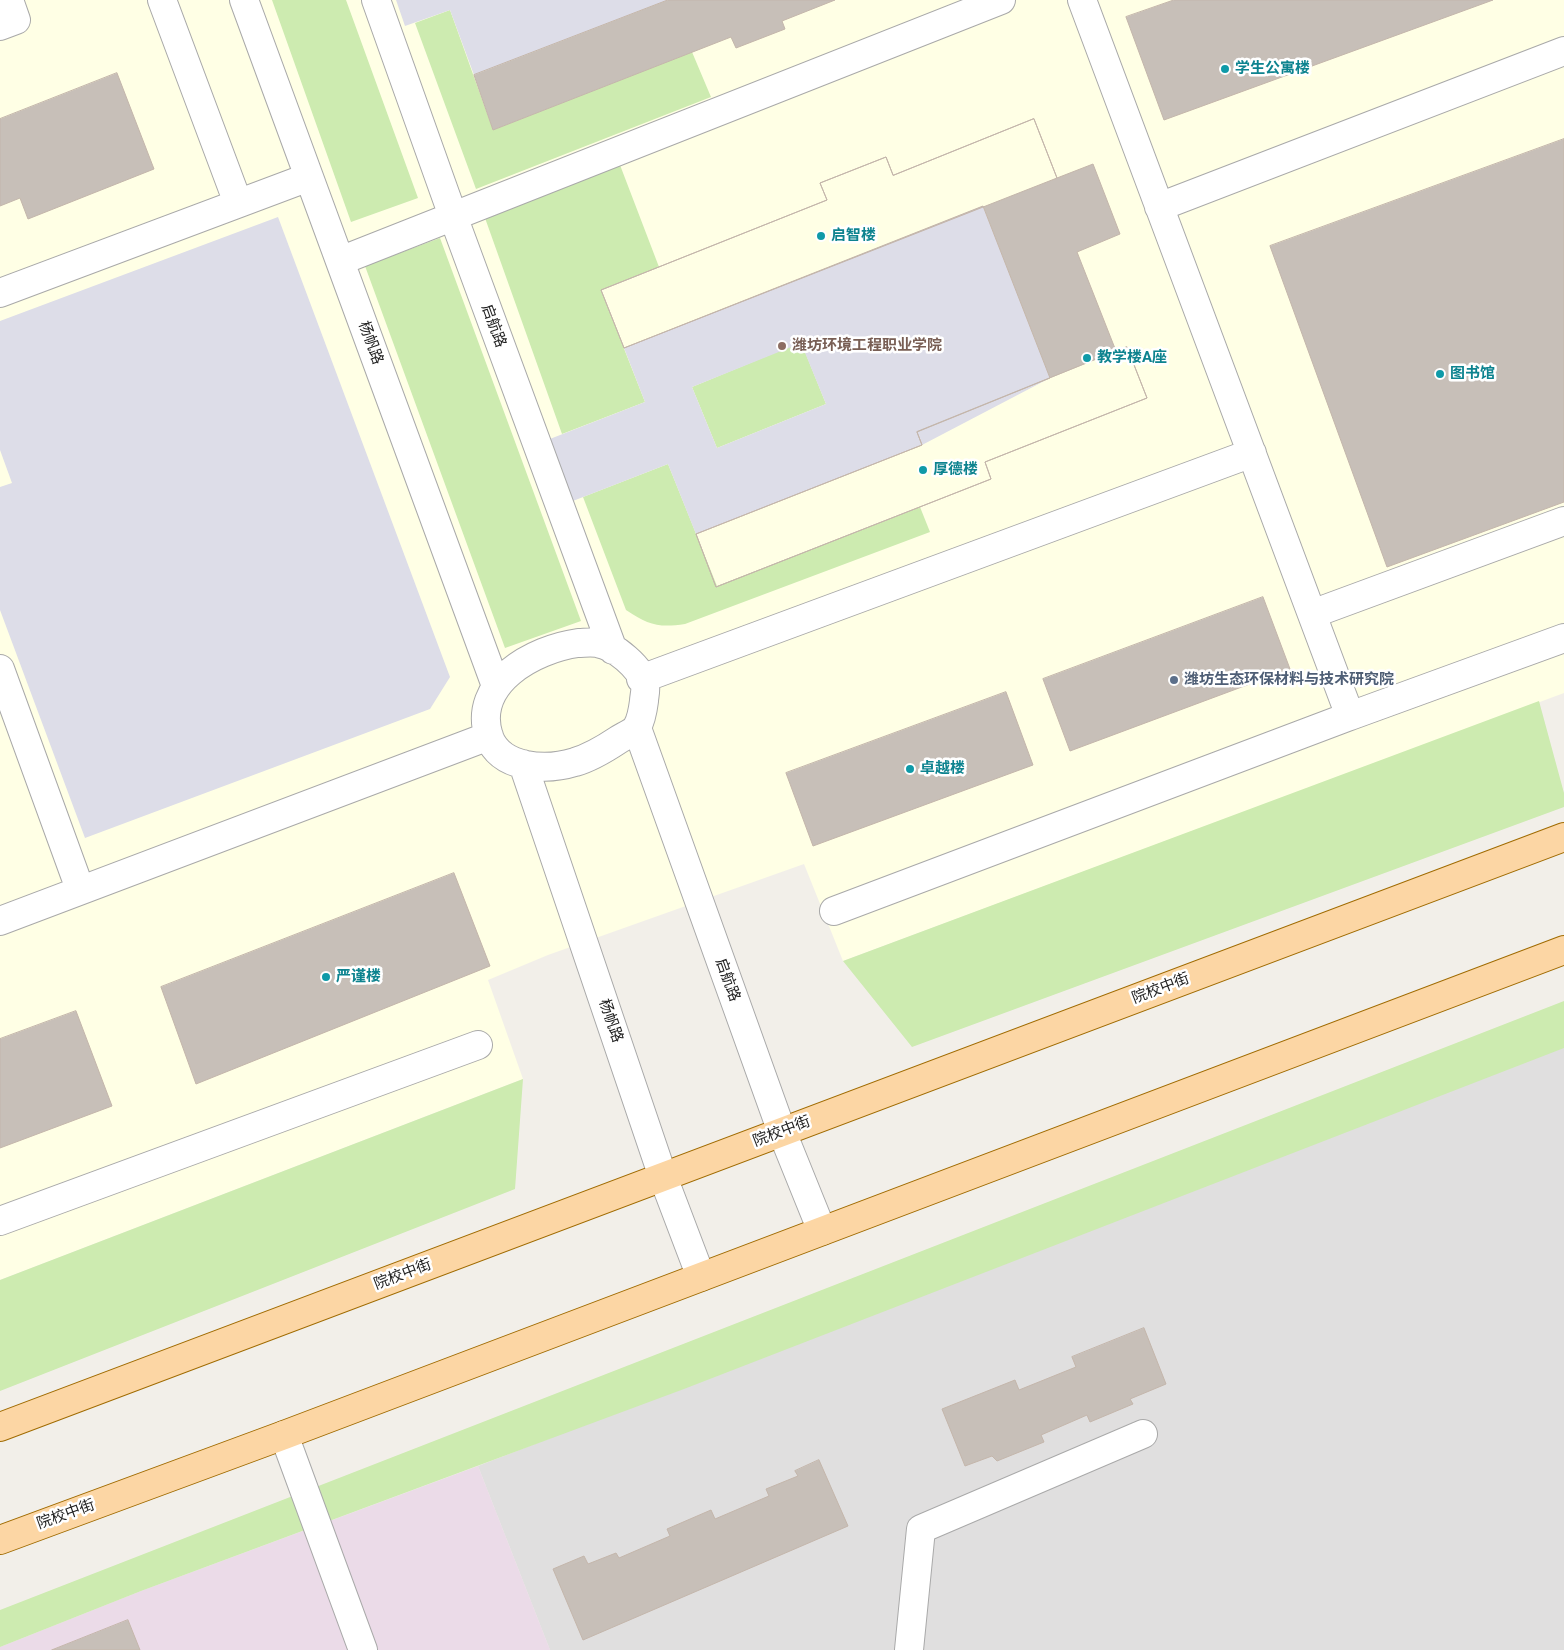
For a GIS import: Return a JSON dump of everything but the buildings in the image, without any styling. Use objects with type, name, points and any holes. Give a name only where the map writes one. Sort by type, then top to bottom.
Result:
[{"type":"main road","name":"院校中街","points":[[0,1427],[1564,837]]},
{"type":"main road","name":"院校中街","points":[[0,1540],[1564,950]]},
{"type":"lane","points":[[0,26],[16,20],[9,0]]},
{"type":"lane","points":[[162,0],[238,204]]},
{"type":"lane","name":"杨帆路","points":[[244,0],[496,686]]},
{"type":"lane","name":"启航路","points":[[376,0],[453,216],[613,650]]},
{"type":"lane","points":[[340,260],[1001,0]]},
{"type":"lane","points":[[1082,0],[1350,716]]},
{"type":"lane","points":[[1160,207],[1564,51]]},
{"type":"lane","points":[[0,293],[308,177]]},
{"type":"lane","points":[[641,679],[1252,452]]},
{"type":"lane","points":[[1312,614],[1564,521]]},
{"type":"lane","points":[[834,911],[1350,716],[1564,638]]},
{"type":"lane","points":[[598,643],[613,650],[636,667],[641,679],[645,686],[643,708],[637,728],[610,746],[575,762],[545,768],[524,764],[514,762],[492,746],[486,728],[486,710],[496,686],[516,667],[541,652],[558,646],[598,643]]},
{"type":"lane","points":[[0,669],[80,889]]},
{"type":"lane","name":"启航路","points":[[637,728],[782,1132],[822,1231]]},
{"type":"lane","points":[[0,921],[80,889],[489,736]]},
{"type":"lane","name":"杨帆路","points":[[524,764],[663,1177],[701,1277]]},
{"type":"lane","points":[[0,1221],[478,1046]]},
{"type":"lane","points":[[284,1434],[363,1650]]},
{"type":"lane","points":[[909,1650],[921,1529],[1143,1434]]},
{"type":"shaded area","name":"潍坊环境工程职业学院","points":[[0,0],[1564,0],[1564,693],[843,961],[804,864],[548,955],[488,980],[523,1079],[0,1280]]},
{"type":"shaded area","points":[[396,0],[668,0],[474,75],[450,10],[405,26]]},
{"type":"shaded area","points":[[983,206],[1050,378],[922,445],[696,534],[668,464],[560,506],[537,444],[645,402],[624,348]],"holes":[[[801,343],[826,404],[717,448],[692,387]]]},
{"type":"shaded area","points":[[278,217],[450,677],[430,709],[85,838],[0,610],[0,487],[12,483],[0,450],[0,321]]},
{"type":"shaded area","points":[[1564,1047],[1564,1650],[550,1650],[478,1466]]},
{"type":"shaded area","points":[[478,1466],[550,1650],[0,1650],[0,1647],[141,1591]]},
{"type":"green space","points":[[272,0],[346,0],[418,198],[351,222]]},
{"type":"green space","points":[[450,10],[493,130],[692,52],[711,97],[476,189],[415,23]]},
{"type":"green space","points":[[620,165],[659,267],[601,290],[645,402],[562,434],[485,218]]},
{"type":"green space","points":[[440,238],[581,621],[505,648],[365,266]]},
{"type":"green space","points":[[801,342],[826,404],[717,448],[692,387]]},
{"type":"green space","points":[[668,464],[717,586],[920,507],[930,532],[685,624],[668,626],[654,624],[626,610],[583,497]]},
{"type":"green space","points":[[1539,701],[1564,793],[1564,807],[912,1047],[843,961]]},
{"type":"green space","points":[[1564,1001],[1564,1048],[684,1389],[141,1591],[0,1647],[0,1610]]},
{"type":"green space","points":[[523,1079],[515,1189],[0,1391],[0,1280]]},
{"type":"place","name":"学生公寓楼","points":[[1225,69]]},
{"type":"place","name":"启智楼","points":[[821,236]]},
{"type":"place","name":"潍坊环境工程职业学院","points":[[782,346]]},
{"type":"place","name":"教学楼A座","points":[[1087,358]]},
{"type":"place","name":"图书馆","points":[[1440,374]]},
{"type":"place","name":"厚德楼","points":[[923,470]]},
{"type":"place","name":"潍坊生态环保材料与技术研究院","points":[[1174,680]]},
{"type":"place","name":"卓越楼","points":[[910,769]]},
{"type":"place","name":"严谨楼","points":[[326,977]]}]
